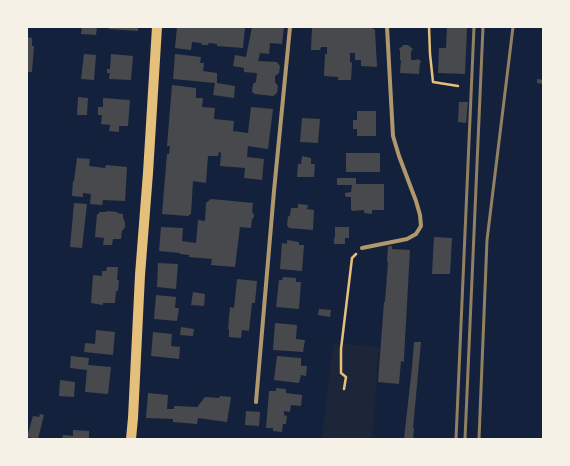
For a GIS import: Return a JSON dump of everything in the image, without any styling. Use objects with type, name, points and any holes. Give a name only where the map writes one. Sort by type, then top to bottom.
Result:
[{"type":"main road","points":[[131,439],[140,275],[157,27]]},
{"type":"street","points":[[256,402],[290,27]]},
{"type":"street","points":[[362,248],[407,240],[416,234],[421,226],[416,201],[399,156],[394,136],[387,27]]},
{"type":"path","points":[[430,27],[430,54],[433,82],[458,86]]},
{"type":"path","points":[[344,390],[346,377],[341,373],[342,349],[352,258],[362,248]]},
{"type":"shaded area","points":[[345,344],[379,347],[372,439],[322,439],[333,345]]},
{"type":"building","points":[[82,27],[97,27],[96,35],[81,34]]},
{"type":"building","points":[[108,27],[138,27],[138,31],[109,29]]},
{"type":"building","points":[[177,27],[245,27],[243,48],[217,46],[217,44],[209,43],[208,45],[202,45],[201,43],[192,42],[191,50],[175,48]]},
{"type":"building","points":[[252,27],[284,27],[282,44],[270,43],[269,54],[260,53],[258,61],[277,62],[280,66],[279,73],[275,76],[275,82],[278,86],[277,93],[273,96],[255,94],[252,92],[253,84],[256,82],[257,73],[244,72],[244,68],[233,66],[235,55],[246,57]]},
{"type":"building","points":[[312,27],[371,27],[375,30],[377,67],[361,66],[361,60],[355,60],[355,53],[350,53],[350,62],[352,63],[351,80],[338,80],[338,77],[324,76],[325,54],[327,54],[327,47],[321,47],[320,50],[311,50]]},
{"type":"building","points":[[447,27],[467,27],[465,74],[438,73],[439,48],[446,48]]},
{"type":"building","points":[[27,37],[32,38],[32,46],[34,46],[32,72],[27,72]]},
{"type":"building","points":[[403,45],[408,45],[413,49],[411,51],[411,60],[418,59],[421,61],[419,74],[400,73],[401,60],[399,48]]},
{"type":"building","points":[[84,54],[96,55],[94,80],[81,79]]},
{"type":"building","points":[[111,54],[133,56],[131,80],[109,79],[110,73],[107,73],[107,69],[110,69]]},
{"type":"building","points":[[175,54],[201,57],[200,63],[204,63],[203,71],[217,73],[217,83],[235,86],[234,98],[213,95],[215,83],[173,79]]},
{"type":"building","points":[[537,79],[543,80],[543,84],[537,83]]},
{"type":"building","points":[[172,85],[196,88],[196,98],[203,98],[202,107],[215,108],[214,119],[234,121],[233,131],[248,133],[251,107],[273,109],[268,149],[248,146],[247,157],[264,159],[262,180],[244,178],[245,168],[220,166],[221,153],[219,152],[218,156],[208,156],[206,183],[193,181],[191,214],[188,216],[162,214],[167,154],[169,154],[170,146],[167,146]]},
{"type":"building","points":[[78,97],[88,98],[87,115],[77,115]]},
{"type":"building","points":[[103,98],[130,100],[128,126],[119,126],[119,132],[109,131],[110,125],[101,124],[102,115],[98,115],[98,107],[103,107]]},
{"type":"building","points":[[459,102],[468,102],[466,123],[458,122]]},
{"type":"building","points":[[357,111],[376,111],[376,136],[357,136],[357,129],[353,129],[353,120],[357,120]]},
{"type":"building","points":[[302,118],[320,119],[318,143],[300,142]]},
{"type":"building","points":[[346,153],[380,153],[380,172],[346,172]]},
{"type":"building","points":[[302,156],[311,158],[311,164],[315,164],[314,177],[297,177],[298,164],[301,164]]},
{"type":"building","points":[[77,158],[90,159],[89,166],[105,168],[106,165],[127,167],[125,201],[103,200],[102,205],[90,204],[91,194],[83,193],[83,197],[72,196]]},
{"type":"building","points":[[337,178],[356,178],[356,184],[384,184],[384,210],[372,210],[372,214],[364,213],[364,210],[352,211],[351,197],[346,197],[345,193],[351,192],[352,185],[337,185]]},
{"type":"building","points":[[211,199],[253,203],[252,212],[254,217],[252,219],[251,228],[240,227],[235,267],[211,265],[212,259],[189,257],[189,255],[180,253],[159,251],[161,227],[183,228],[182,241],[196,243],[198,220],[205,221],[206,203]]},
{"type":"building","points":[[74,203],[87,204],[82,248],[70,247]]},
{"type":"building","points":[[298,204],[308,205],[307,209],[314,210],[313,230],[289,228],[287,225],[291,208],[298,208]]},
{"type":"building","points":[[107,211],[123,214],[125,223],[125,227],[122,230],[121,239],[113,239],[112,245],[103,245],[104,238],[95,237],[97,214],[99,214],[99,212]]},
{"type":"building","points":[[335,227],[349,227],[349,238],[345,238],[345,244],[334,244]]},
{"type":"building","points":[[434,237],[452,238],[450,274],[432,274]]},
{"type":"building","points":[[287,240],[299,242],[299,245],[304,245],[302,271],[280,269],[282,243],[287,244]]},
{"type":"building","points":[[388,246],[392,246],[392,249],[410,250],[404,362],[401,361],[399,384],[378,382]]},
{"type":"building","points":[[158,263],[178,264],[176,289],[157,287]]},
{"type":"building","points":[[107,267],[118,267],[117,280],[119,280],[115,303],[103,303],[103,305],[91,303],[93,275],[102,276],[102,271],[106,271]]},
{"type":"building","points":[[283,277],[296,278],[296,282],[301,282],[299,309],[276,307],[279,280],[282,280]]},
{"type":"building","points":[[237,279],[257,281],[255,303],[252,303],[249,331],[242,330],[241,338],[229,337],[228,329],[230,307],[234,308]]},
{"type":"building","points":[[193,292],[205,294],[204,306],[191,305]]},
{"type":"building","points":[[156,295],[176,297],[175,308],[179,308],[177,321],[154,319]]},
{"type":"building","points":[[319,309],[331,310],[330,317],[318,315]]},
{"type":"building","points":[[275,323],[297,325],[296,339],[305,340],[303,352],[273,350]]},
{"type":"building","points":[[181,327],[194,329],[193,336],[180,335]]},
{"type":"building","points":[[96,330],[115,332],[113,355],[84,352],[85,343],[95,344]]},
{"type":"building","points":[[153,332],[172,334],[171,346],[180,347],[179,359],[151,356]]},
{"type":"building","points":[[414,342],[421,342],[413,439],[404,439],[412,367]]},
{"type":"building","points":[[71,356],[89,358],[88,365],[111,367],[108,394],[85,392],[87,370],[70,368]]},
{"type":"building","points":[[277,356],[301,358],[301,366],[307,366],[306,376],[301,375],[299,383],[274,380]]},
{"type":"building","points":[[60,380],[75,382],[74,397],[59,396]]},
{"type":"building","points":[[276,388],[286,389],[286,393],[302,395],[301,406],[291,405],[290,412],[284,411],[284,415],[287,416],[286,424],[283,424],[282,432],[273,431],[273,428],[266,428],[269,391],[276,391]]},
{"type":"building","points":[[148,393],[168,395],[167,409],[174,409],[174,406],[198,407],[205,397],[231,397],[227,422],[198,418],[197,424],[173,422],[173,419],[146,418]]},
{"type":"building","points":[[246,411],[260,412],[259,426],[245,425]]},
{"type":"building","points":[[40,414],[44,415],[38,439],[27,437],[33,416],[39,417]]},
{"type":"building","points":[[73,430],[89,431],[89,439],[62,439],[63,435],[73,436]]},
{"type":"railway","points":[[456,439],[474,27]]},
{"type":"railway","points":[[465,439],[483,27]]},
{"type":"railway","points":[[479,439],[487,240],[513,27]]}]
